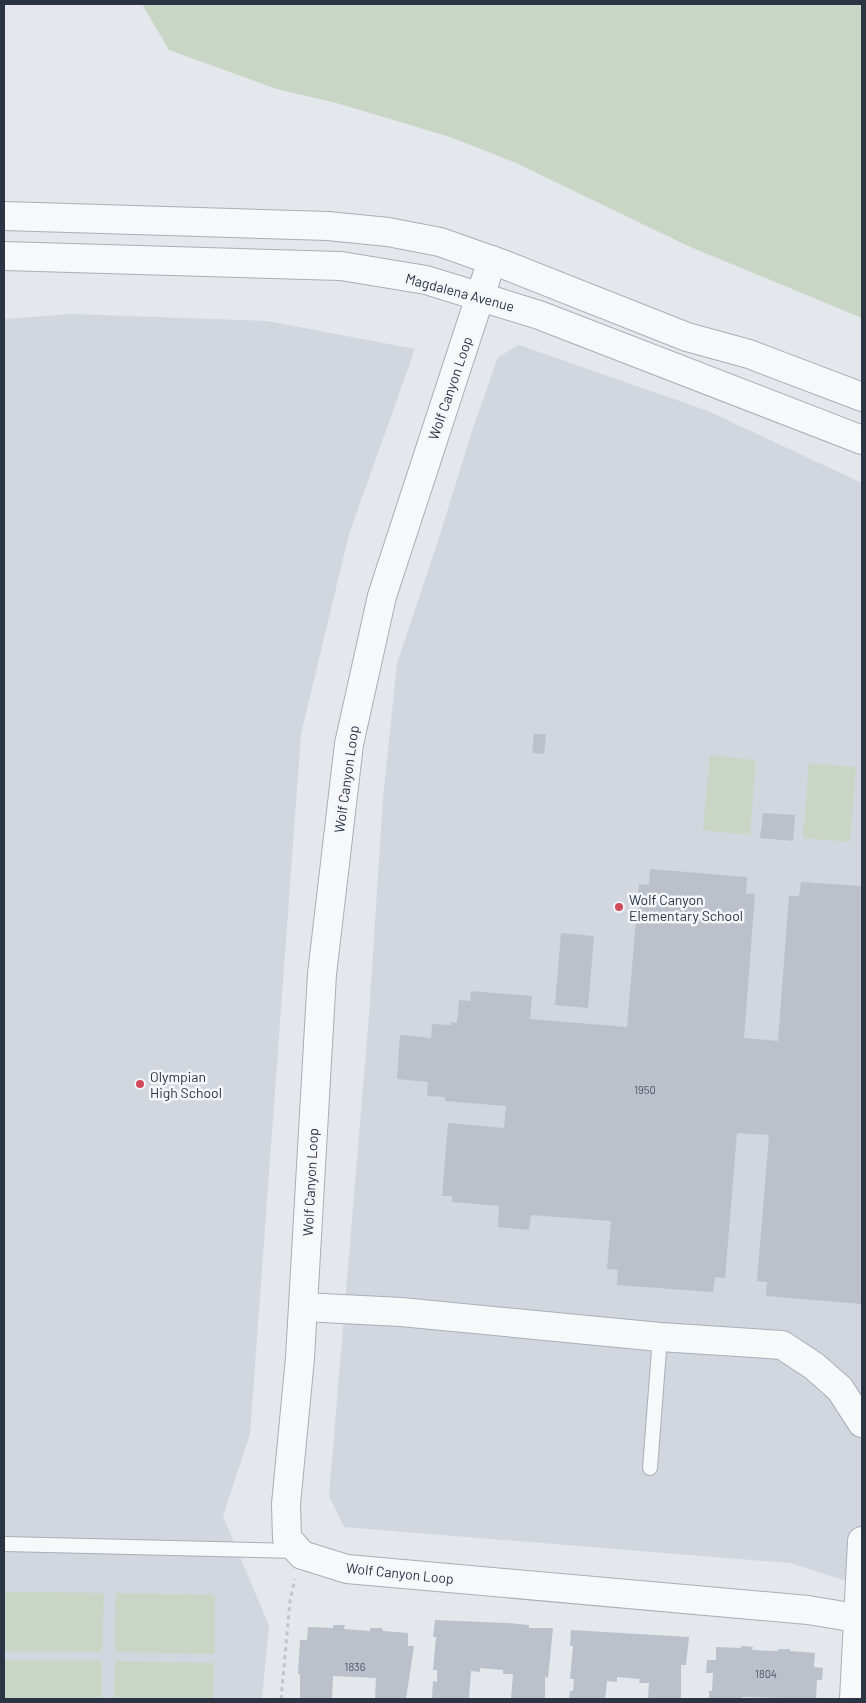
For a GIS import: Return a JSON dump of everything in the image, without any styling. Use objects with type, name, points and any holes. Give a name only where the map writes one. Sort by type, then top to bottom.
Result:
[{"type":"street","points":[[4,216],[328,226],[388,232],[440,242],[492,260],[687,337],[749,354],[862,398]]},
{"type":"street","name":"Magdalena Avenue","points":[[4,256],[341,266],[426,280],[539,315],[738,394],[862,440]]},
{"type":"street","name":"Wolf Canyon Loop","points":[[492,260],[382,596],[349,744],[322,974],[303,1306],[286,1504],[287,1538],[300,1553],[347,1569],[808,1610],[860,1619]]},
{"type":"street","points":[[303,1306],[401,1312],[660,1337],[782,1345],[814,1366],[840,1389],[862,1423]]},
{"type":"street","points":[[854,1699],[860,1619],[862,1541]]},
{"type":"lane","points":[[650,1468],[660,1337]]},
{"type":"lane","points":[[4,1544],[300,1553]]},
{"type":"path","points":[[281,1699],[290,1601],[300,1553]]},
{"type":"shaded area","name":"Olympian High School","points":[[73,314],[267,321],[415,349],[349,534],[301,734],[250,1434],[223,1516],[269,1626],[262,1699],[4,1699],[4,319]]},
{"type":"shaded area","name":"Wolf Canyon Elementary School","points":[[519,345],[708,411],[862,483],[862,1586],[790,1563],[344,1527],[329,1496],[369,1015],[383,799],[397,663],[498,357]]},
{"type":"green space","points":[[142,4],[862,4],[862,318],[688,246],[514,162],[450,137],[340,104],[277,89],[169,50]]},
{"type":"green space","points":[[710,755],[756,760],[750,835],[703,830]]},
{"type":"green space","points":[[809,763],[856,767],[850,842],[803,838]]},
{"type":"green space","points":[[4,1592],[104,1593],[102,1652],[4,1651]]},
{"type":"green space","points":[[116,1593],[215,1595],[214,1654],[115,1652]]},
{"type":"green space","points":[[4,1660],[102,1661],[102,1699],[4,1699]]},
{"type":"green space","points":[[115,1661],[214,1663],[213,1699],[114,1699]]},
{"type":"building","points":[[534,734],[546,734],[544,754],[532,753]]},
{"type":"building","points":[[763,813],[795,815],[793,841],[760,838]]},
{"type":"building","points":[[650,869],[747,877],[746,894],[755,894],[744,1038],[778,1041],[789,896],[799,896],[801,882],[862,886],[862,1304],[766,1296],[767,1282],[757,1281],[769,1135],[737,1133],[725,1278],[715,1277],[713,1292],[617,1285],[618,1270],[607,1269],[611,1221],[531,1215],[529,1230],[498,1227],[499,1206],[452,1202],[452,1196],[442,1196],[448,1123],[504,1128],[506,1106],[445,1101],[445,1097],[427,1096],[428,1082],[397,1079],[400,1035],[431,1038],[432,1024],[451,1025],[451,1022],[457,1023],[459,1000],[470,1001],[471,991],[532,996],[530,1019],[627,1027],[639,884],[649,885]]},
{"type":"building","points":[[561,933],[594,936],[588,1008],[555,1005]]},
{"type":"building","points":[[435,1620],[507,1623],[529,1625],[529,1628],[553,1628],[548,1678],[545,1677],[545,1699],[511,1699],[513,1674],[503,1674],[503,1670],[480,1668],[480,1672],[471,1671],[469,1699],[432,1698],[433,1681],[437,1682],[437,1670],[433,1670],[436,1637],[433,1637]]},
{"type":"building","points":[[333,1625],[345,1625],[344,1629],[370,1631],[370,1628],[382,1628],[383,1631],[408,1633],[408,1646],[414,1646],[406,1699],[375,1699],[376,1678],[333,1676],[332,1699],[300,1699],[300,1674],[298,1674],[300,1640],[307,1640],[308,1627],[333,1628]]},
{"type":"building","points":[[571,1630],[689,1637],[686,1665],[681,1665],[681,1699],[648,1699],[649,1683],[639,1683],[640,1679],[617,1677],[617,1682],[607,1681],[605,1699],[569,1699],[570,1691],[573,1691],[574,1679],[570,1679],[573,1646],[570,1646]]},
{"type":"building","points":[[741,1646],[753,1647],[752,1650],[778,1651],[778,1649],[790,1649],[790,1651],[815,1653],[814,1667],[823,1668],[822,1680],[817,1680],[816,1699],[742,1697],[742,1699],[709,1699],[709,1691],[712,1691],[713,1673],[706,1673],[707,1660],[716,1660],[716,1647],[741,1648]]},
{"type":"place","name":"Wolf Canyon Elementary School","points":[[619,907]]},
{"type":"place","name":"Olympian High School","points":[[140,1084]]}]
